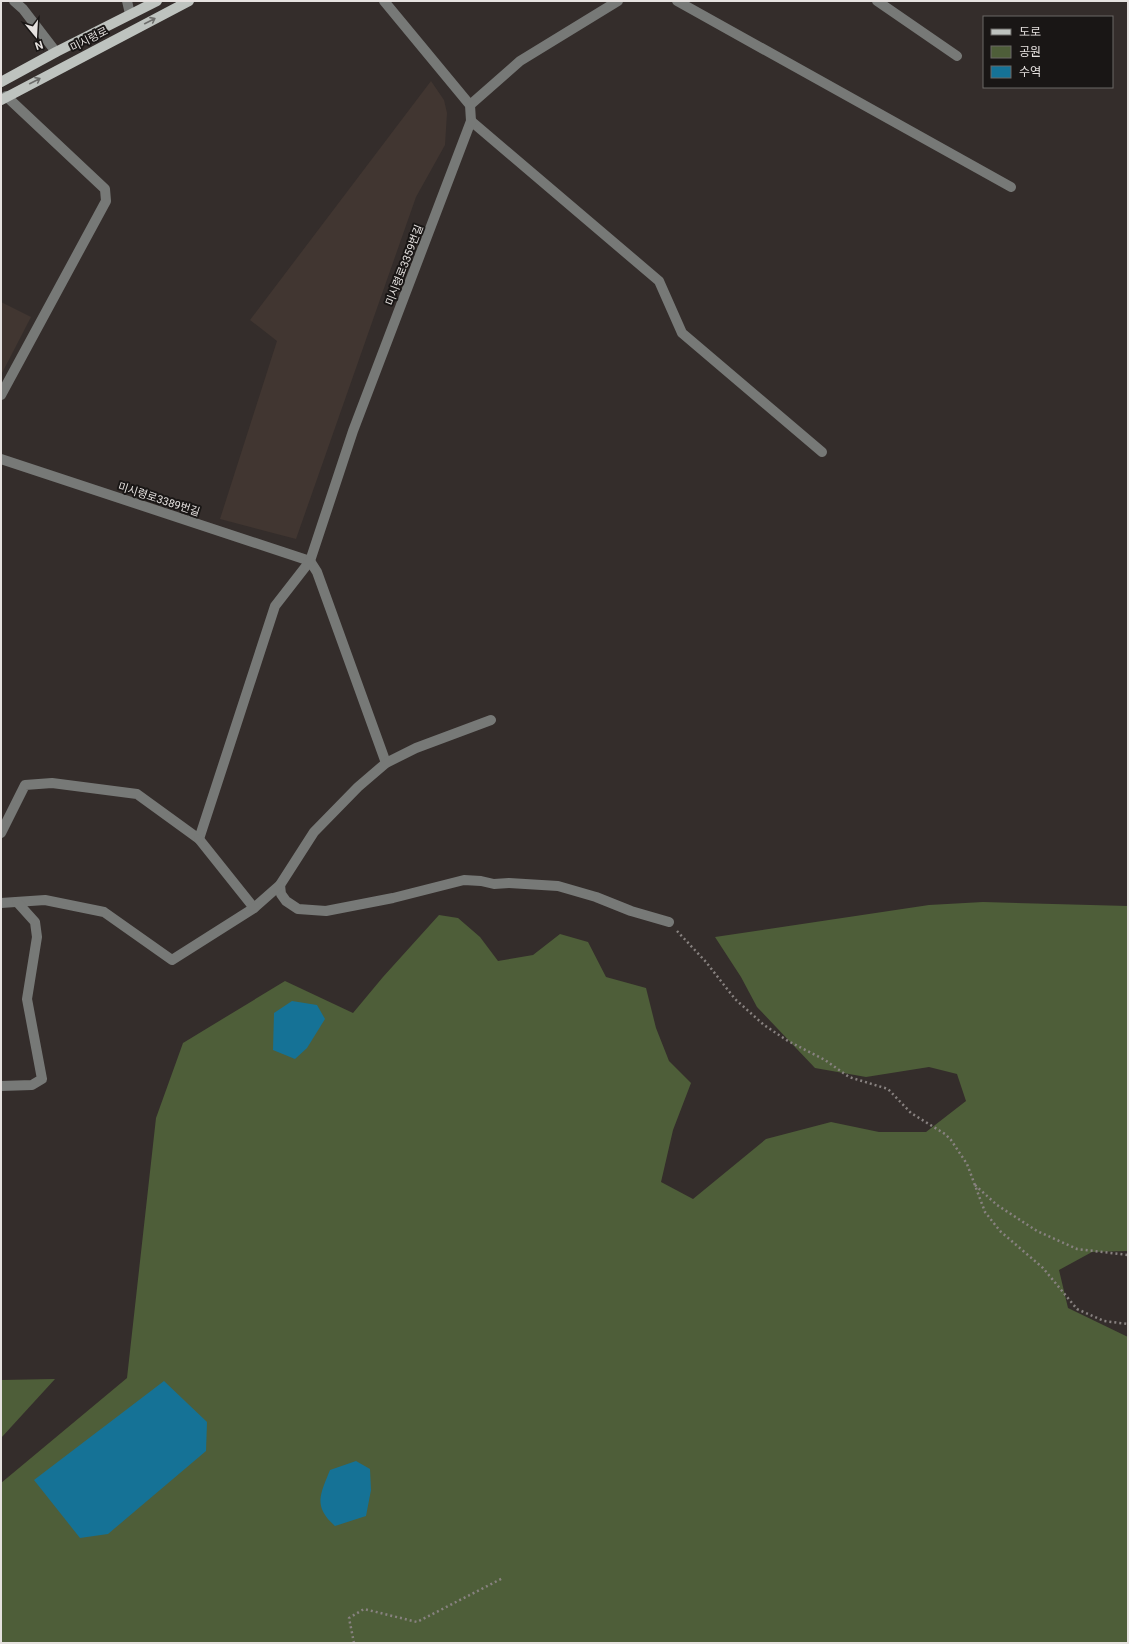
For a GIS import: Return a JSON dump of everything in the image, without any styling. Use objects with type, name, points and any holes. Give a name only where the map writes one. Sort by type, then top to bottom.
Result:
[{"type":"main road","name":"미시령로","points":[[1,82],[56,52],[157,1]]},
{"type":"main road","name":"미시령로","points":[[3,98],[190,1]]},
{"type":"street","points":[[14,1],[23,9],[56,52]]},
{"type":"street","points":[[127,1],[130,14]]},
{"type":"street","points":[[384,1],[470,105],[520,61],[618,1]]},
{"type":"street","points":[[677,1],[1011,188]]},
{"type":"street","points":[[877,1],[957,56]]},
{"type":"street","points":[[1,395],[106,201],[105,189],[3,98]]},
{"type":"street","name":"미시령로3359번길","points":[[199,838],[276,606],[310,562],[353,431],[471,121],[470,105]]},
{"type":"street","points":[[471,121],[659,281],[682,333],[822,452]]},
{"type":"street","name":"미시령로3389번길","points":[[1,459],[310,562]]},
{"type":"street","points":[[310,562],[317,572],[386,763]]},
{"type":"street","points":[[1,903],[45,900],[104,912],[172,960],[254,908],[280,886],[314,832],[358,787],[386,763],[416,748],[491,720]]},
{"type":"street","points":[[1,833],[25,785],[52,783],[137,794],[199,838],[254,908]]},
{"type":"street","points":[[280,886],[281,894],[286,901],[298,909],[326,911],[393,898],[464,880],[481,880],[494,884],[509,883],[558,886],[596,897],[631,911],[669,922]]},
{"type":"street","points":[[1,1086],[32,1085],[42,1079],[27,999],[37,937],[35,922],[17,902]]},
{"type":"path","points":[[669,922],[706,962],[735,999],[764,1025],[788,1041],[825,1060],[849,1078],[888,1089],[911,1113],[945,1134],[951,1140],[967,1164],[985,1212],[1000,1231],[1043,1268],[1077,1309],[1104,1321],[1128,1324]]},
{"type":"path","points":[[975,1185],[997,1204],[1037,1231],[1076,1248],[1128,1255]]},
{"type":"path","points":[[354,1643],[349,1618],[364,1609],[417,1622],[503,1578]]},
{"type":"shaded area","points":[[431,81],[444,100],[447,113],[445,145],[416,197],[296,539],[220,519],[277,341],[250,320]]},
{"type":"shaded area","points":[[1,302],[31,317],[1,375]]},
{"type":"green space","points":[[983,902],[1128,906],[1128,1251],[1092,1252],[1059,1270],[1068,1308],[1128,1337],[1128,1643],[1,1643],[1,1483],[127,1378],[156,1118],[183,1043],[285,981],[353,1013],[439,915],[458,918],[480,937],[498,961],[533,955],[560,934],[588,942],[606,977],[646,988],[656,1028],[669,1061],[691,1083],[673,1130],[661,1182],[693,1199],[766,1139],[831,1122],[879,1132],[926,1132],[966,1101],[957,1074],[929,1067],[866,1077],[815,1068],[757,1007],[741,977],[715,937],[929,905]]},
{"type":"green space","points":[[55,1379],[1,1438],[1,1380]]},
{"type":"water","points":[[292,1001],[317,1005],[325,1019],[307,1048],[295,1059],[273,1050],[274,1013]]},
{"type":"water","points":[[164,1381],[207,1422],[206,1451],[108,1534],[80,1538],[34,1480]]},
{"type":"water","points":[[356,1461],[370,1469],[371,1490],[366,1516],[335,1526],[328,1519],[321,1506],[320,1500],[323,1486],[330,1470]]}]
